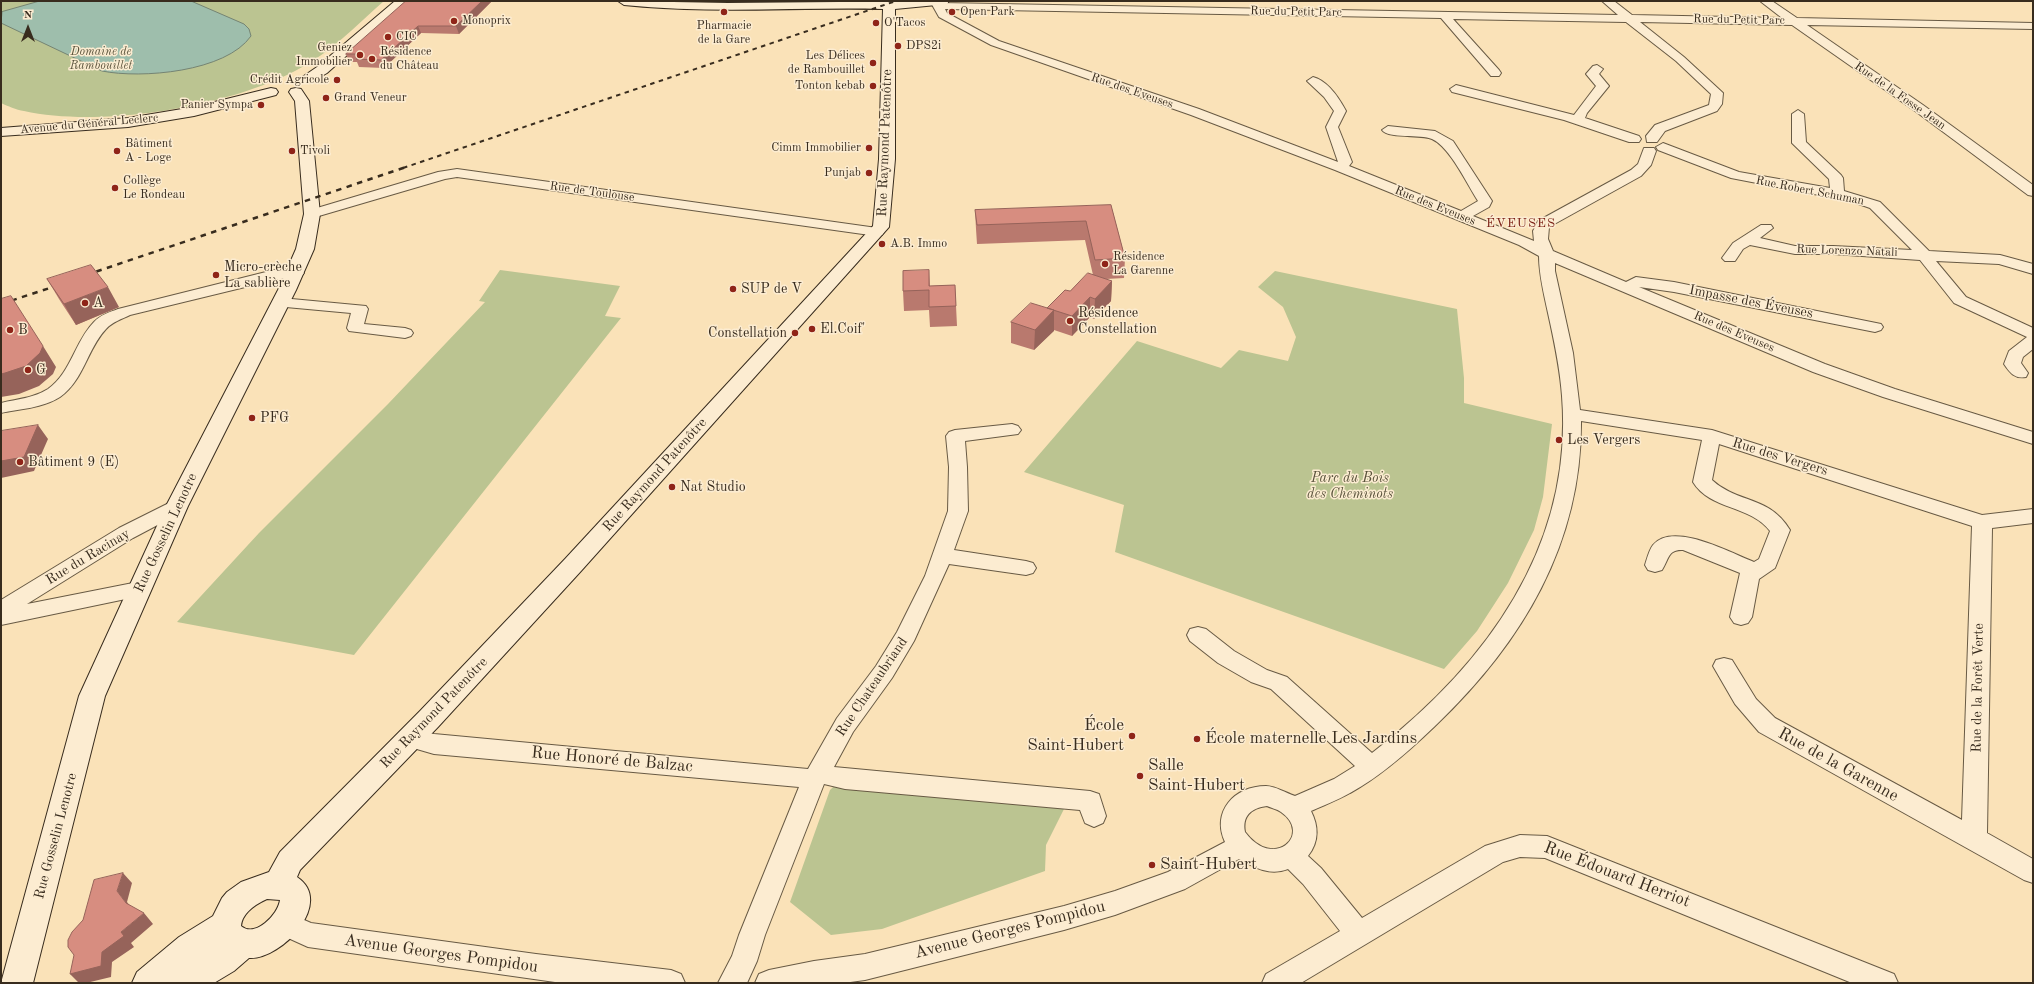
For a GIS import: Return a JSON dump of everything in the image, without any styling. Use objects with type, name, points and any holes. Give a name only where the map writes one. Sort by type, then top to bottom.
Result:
[{"type":"main road","points":[[289,85],[322,70],[402,1]]},
{"type":"main road","points":[[624,1],[688,7],[856,3],[942,5]]},
{"type":"main road","name":"Rue Raymond Patenôtre","points":[[277,884],[290,861],[411,738],[568,571],[881,227],[883,218],[887,159],[882,4]]},
{"type":"main road","name":"Avenue du Général Leclerc","points":[[1,132],[111,125],[189,113],[289,85]]},
{"type":"main road","name":"Rue Gosselin Lenotre","points":[[17,983],[92,696],[107,659],[177,506],[296,273],[308,237],[312,214],[308,143],[302,101],[289,85]]},
{"type":"main road","points":[[148,983],[190,947],[234,934],[254,943],[266,940],[286,924],[295,909],[296,900],[293,892],[287,887],[277,884],[258,888],[243,896],[232,908],[234,934],[223,961],[185,983]]},
{"type":"street","points":[[1294,808],[1342,786],[1393,750],[1445,704],[1486,659],[1523,607],[1545,563],[1564,509],[1571,461],[1572,414],[1565,360],[1547,271],[1547,254],[1542,244],[1540,231],[1542,224],[1636,174],[1644,165],[1655,146],[1652,136],[1660,128],[1713,108],[1716,104],[1717,93],[1700,77],[1607,1]]},
{"type":"street","name":"Rue de la Fosse Jean","points":[[1765,1],[1918,108],[2033,192]]},
{"type":"street","name":"Rue du Petit Parc","points":[[942,5],[2033,26]]},
{"type":"street","name":"Rue des Eveuses","points":[[942,5],[943,15],[994,43],[1054,65],[1195,112],[1340,167],[1524,242],[1547,254],[1826,370],[1889,393],[2031,438]]},
{"type":"street","points":[[1444,15],[1495,73]]},
{"type":"street","points":[[1456,89],[1578,120],[1581,112],[1603,86],[1592,74],[1597,69]]},
{"type":"street","points":[[1313,81],[1328,92],[1335,100],[1340,111],[1332,127],[1345,162],[1340,167]]},
{"type":"street","points":[[1798,114],[1799,142],[1836,178],[1837,194]]},
{"type":"street","name":"Rue Robert Schuman","points":[[1578,120],[1634,139],[1632,143],[1636,147],[1655,146],[1736,176],[1861,199],[1875,205],[1915,244],[1960,300],[2033,334]]},
{"type":"street","points":[[1388,130],[1435,135],[1448,144],[1485,201],[1484,204],[1461,217]]},
{"type":"street","name":"Rue de Toulouse","points":[[312,214],[443,175],[457,173],[877,232]]},
{"type":"street","points":[[1730,258],[1738,246],[1766,228]]},
{"type":"street","name":"Rue Lorenzo Natali","points":[[1747,240],[1795,250],[1833,250],[2000,260],[2033,269]]},
{"type":"street","points":[[1,408],[34,401],[53,394],[66,384],[83,350],[100,325],[110,318],[124,312],[267,277],[296,273]]},
{"type":"street","name":"Impasse des Éveuses","points":[[1629,288],[1632,283],[1636,282],[1674,287],[1875,327]]},
{"type":"street","points":[[281,303],[360,309],[355,328],[405,332]]},
{"type":"street","points":[[2020,373],[2012,364],[2015,355],[2033,341]]},
{"type":"street","name":"Rue des Vergers","points":[[1572,414],[1589,415],[1712,436],[1982,522]]},
{"type":"street","name":"Rue Chateaubriand","points":[[732,983],[744,961],[752,935],[816,777],[845,724],[884,672],[906,635],[943,556],[958,512],[959,501],[955,436],[1012,430]]},
{"type":"street","points":[[1712,436],[1702,482],[1708,489],[1726,498],[1763,511],[1773,519],[1780,530],[1768,564],[1749,576],[1740,617]]},
{"type":"street","name":"Rue du Racinay","points":[[1,610],[126,533],[177,506]]},
{"type":"street","points":[[1982,522],[2033,516]]},
{"type":"street","name":"Rue de la Forêt Verte","points":[[1974,840],[1982,522]]},
{"type":"street","points":[[1655,565],[1661,549],[1670,542],[1685,543],[1756,571]]},
{"type":"street","points":[[943,556],[1026,568]]},
{"type":"street","name":"Rue du Racinay","points":[[1,617],[138,590]]},
{"type":"street","points":[[1198,635],[1226,658],[1259,676],[1279,683],[1371,766]]},
{"type":"street","name":"Rue de la Garenne","points":[[1724,666],[1736,689],[1751,711],[1767,725],[1974,840]]},
{"type":"street","name":"Rue Honoré de Balzac","points":[[411,738],[434,744],[1090,801],[1094,816]]},
{"type":"street","points":[[1267,796],[1278,799],[1294,808],[1305,823],[1307,831],[1303,846],[1292,857],[1272,860],[1260,858],[1241,846],[1235,838],[1232,825],[1234,813],[1239,805],[1252,798],[1267,796]]},
{"type":"street","points":[[1974,840],[2033,872]]},
{"type":"street","name":"Rue Édouard Herriot","points":[[1276,983],[1494,854],[1519,844],[1531,844],[1547,847],[1884,983]]},
{"type":"street","name":"Avenue Georges Pompidou","points":[[769,983],[814,974],[865,967],[1064,918],[1115,903],[1176,881],[1241,846]]},
{"type":"street","points":[[1292,857],[1312,876],[1358,935]]},
{"type":"street","name":"Avenue Georges Pompidou","points":[[286,924],[308,935],[520,965],[670,983]]},
{"type":"green space","name":"Domaine de Rambouillet","points":[[1,1],[384,1],[326,52],[288,75],[254,89],[175,109],[134,115],[94,117],[57,116],[15,109],[1,103]]},
{"type":"green space","points":[[500,270],[620,286],[605,316],[621,318],[354,655],[177,622],[259,533],[388,404],[485,302],[479,301]]},
{"type":"green space","name":"Parc du Bois des Cheminots","points":[[1275,271],[1457,309],[1464,378],[1464,403],[1552,424],[1543,497],[1534,530],[1508,583],[1477,631],[1444,669],[1115,552],[1124,505],[1024,472],[1137,341],[1221,368],[1239,350],[1288,361],[1296,337],[1283,307],[1258,287]]},
{"type":"green space","points":[[850,771],[1073,791],[1046,845],[1045,871],[882,929],[831,935],[790,902],[830,790]]},
{"type":"shaded area","points":[[40,1],[191,1],[244,24],[249,29],[251,36],[239,48],[223,58],[182,70],[138,74],[102,71],[1,23],[2,12]]},
{"type":"building","points":[[406,1],[482,1],[456,26],[418,26],[381,60],[356,59],[359,56],[356,56],[358,54],[346,54]]},
{"type":"building","points":[[1111,205],[1125,258],[1095,260],[1086,221],[977,225],[975,210]]},
{"type":"building","points":[[91,265],[108,287],[64,304],[47,279]]},
{"type":"building","points":[[929,270],[929,286],[955,285],[956,306],[929,307],[929,290],[903,291],[903,271]]},
{"type":"building","points":[[1088,273],[1112,281],[1095,299],[1090,297],[1072,316],[1047,308],[1065,290],[1070,291]]},
{"type":"building","points":[[11,296],[43,346],[40,353],[26,366],[1,374],[1,299]]},
{"type":"building","points":[[1031,303],[1054,310],[1035,330],[1011,322]]},
{"type":"building","points":[[38,425],[24,457],[1,461],[1,431]]},
{"type":"building","points":[[123,873],[117,891],[126,903],[144,913],[121,932],[124,936],[102,952],[101,966],[70,974],[74,955],[68,947],[68,940],[72,932],[83,920],[94,880]]},
{"type":"railway","points":[[403,168],[896,1]]},
{"type":"railway","points":[[86,275],[406,167]]},
{"type":"railway","points":[[1,304],[62,284]]},
{"type":"place","name":"Pharmacie de la Gare","points":[[724,12]]},
{"type":"place","name":"Open Park","points":[[952,12]]},
{"type":"place","name":"Monoprix","points":[[454,21]]},
{"type":"place","name":"O'Tacos","points":[[876,23]]},
{"type":"place","name":"CIC","points":[[388,37]]},
{"type":"place","name":"DPS2i","points":[[898,46]]},
{"type":"place","name":"Geniez Immobilier","points":[[360,55]]},
{"type":"place","name":"Résidence du Château","points":[[372,59]]},
{"type":"place","name":"Les Délices de Rambouillet","points":[[873,63]]},
{"type":"place","name":"Crédit Agricole","points":[[337,80]]},
{"type":"place","name":"Tonton kebab","points":[[873,86]]},
{"type":"place","name":"Grand Veneur","points":[[326,98]]},
{"type":"place","name":"Panier Sympa","points":[[261,105]]},
{"type":"place","name":"Cimm Immobilier","points":[[869,148]]},
{"type":"place","name":"Bâtiment A - Loge","points":[[117,151]]},
{"type":"place","name":"Tivoli","points":[[292,151]]},
{"type":"place","name":"Punjab","points":[[869,173]]},
{"type":"place","name":"Collège Le Rondeau","points":[[115,188]]},
{"type":"place","name":"A.B. Immo","points":[[882,244]]},
{"type":"place","name":"Résidence La Garenne","points":[[1105,264]]},
{"type":"place","name":"Micro-crèche La sablière","points":[[216,275]]},
{"type":"place","name":"SUP de V","points":[[733,289]]},
{"type":"place","name":"A","points":[[85,303]]},
{"type":"place","name":"Résidence Constellation","points":[[1070,321]]},
{"type":"place","name":"El.Coif'","points":[[812,329]]},
{"type":"place","name":"B","points":[[10,330]]},
{"type":"place","name":"Constellation","points":[[795,333]]},
{"type":"place","name":"G","points":[[28,370]]},
{"type":"place","name":"PFG","points":[[252,418]]},
{"type":"place","name":"Les Vergers","points":[[1559,440]]},
{"type":"place","name":"Bâtiment 9 (E)","points":[[20,462]]},
{"type":"place","name":"Nat Studio","points":[[672,487]]},
{"type":"place","name":"École Saint-Hubert","points":[[1132,736]]},
{"type":"place","name":"École maternelle Les Jardins","points":[[1197,739]]},
{"type":"place","name":"Salle Saint-Hubert","points":[[1140,776]]},
{"type":"place","name":"Saint-Hubert","points":[[1152,865]]},
{"type":"district","name":"ÉVEUSES","points":[[1521,224]]}]
